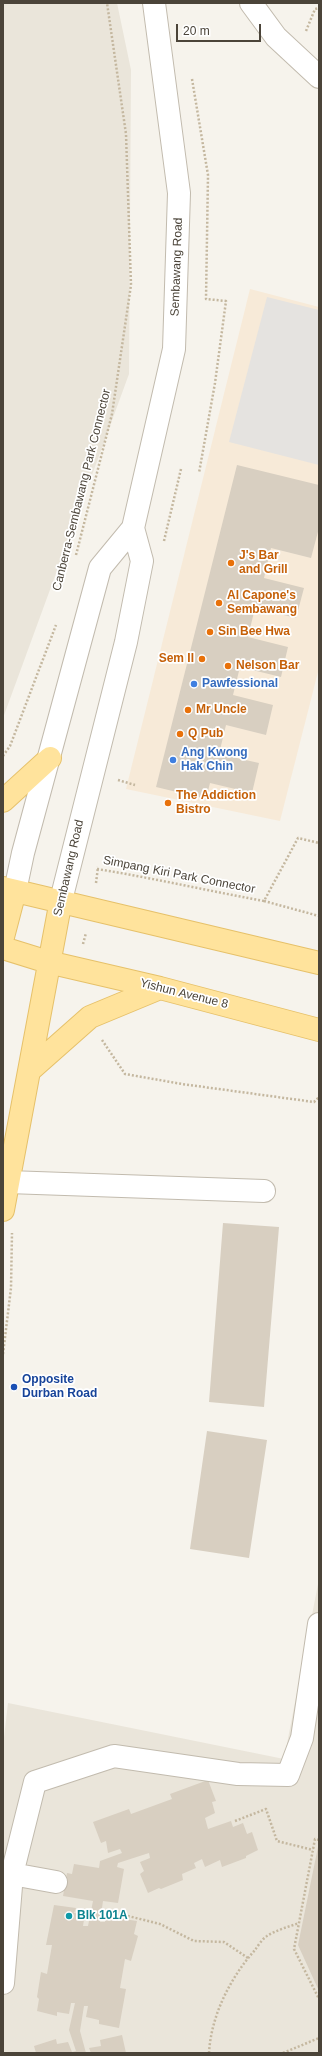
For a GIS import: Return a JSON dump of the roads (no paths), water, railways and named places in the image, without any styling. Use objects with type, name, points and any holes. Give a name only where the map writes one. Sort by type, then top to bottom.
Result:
[{"type":"main road","points":[[3,801],[50,758]]},
{"type":"main road","points":[[9,889],[61,900],[319,963]]},
{"type":"main road","name":"Sembawang Road","points":[[3,937],[9,889]]},
{"type":"main road","name":"Sembawang Road","points":[[3,1210],[48,962],[61,900]]},
{"type":"main road","name":"Yishun Avenue 8","points":[[3,948],[48,962],[160,988],[319,1030]]},
{"type":"main road","points":[[29,1071],[90,1017],[160,988]]},
{"type":"street","name":"Sembawang Road","points":[[9,889],[23,852],[50,758],[100,568],[133,528],[174,349],[179,193],[154,3]]},
{"type":"street","points":[[251,3],[276,37],[319,77]]},
{"type":"street","name":"Sembawang Road","points":[[61,900],[126,642],[142,561],[133,528]]},
{"type":"street","points":[[8,1182],[264,1191]]},
{"type":"street","points":[[3,1983],[12,1874],[35,1782],[114,1756],[238,1774],[288,1775],[302,1738],[319,1624]]},
{"type":"street","points":[[12,1874],[56,1882]]},
{"type":"place","name":"J's Bar and Grill","points":[[231,563]]},
{"type":"place","name":"Al Capone's Sembawang","points":[[219,603]]},
{"type":"place","name":"Sin Bee Hwa","points":[[210,632]]},
{"type":"place","name":"Sem II","points":[[202,659]]},
{"type":"place","name":"Nelson Bar","points":[[228,666]]},
{"type":"place","name":"Pawfessional","points":[[194,684]]},
{"type":"place","name":"Mr Uncle","points":[[188,710]]},
{"type":"place","name":"Q Pub","points":[[180,734]]},
{"type":"place","name":"Ang Kwong Hak Chin","points":[[173,760]]},
{"type":"place","name":"The Addiction Bistro","points":[[168,803]]},
{"type":"place","name":"Opposite Durban Road","points":[[14,1387]]},
{"type":"place","name":"Blk 101A","points":[[69,1916]]}]
